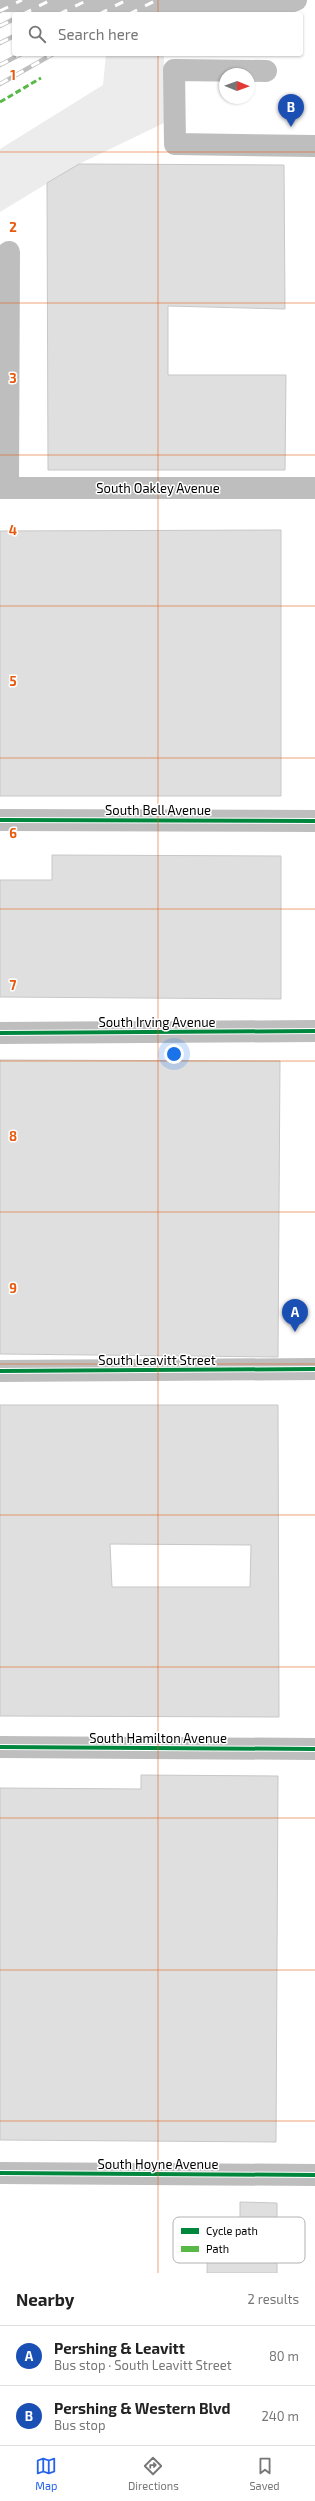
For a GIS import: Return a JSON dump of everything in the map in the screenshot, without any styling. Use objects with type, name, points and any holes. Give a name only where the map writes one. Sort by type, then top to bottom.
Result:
[{"type":"street","points":[[0,1],[285,4],[296,0]]},
{"type":"street","points":[[266,71],[174,70],[175,144],[315,146]]},
{"type":"street","points":[[0,259],[9,252],[4,488]]},
{"type":"street","name":"South Oakley Avenue","points":[[4,488],[315,488]]},
{"type":"street","name":"South Bell Avenue","points":[[0,820],[315,821]]},
{"type":"street","name":"South Irving Avenue","points":[[0,1033],[315,1031]]},
{"type":"street","name":"South Leavitt Street","points":[[0,1372],[315,1369]]},
{"type":"street","name":"South Hamilton Avenue","points":[[0,1747],[315,1749]]},
{"type":"street","name":"South Hoyne Avenue","points":[[0,2173],[315,2175]]},
{"type":"shaded area","points":[[106,56],[164,56],[164,123],[79,164],[0,212],[0,149],[103,85]]},
{"type":"building","points":[[79,164],[284,165],[285,309],[168,306],[168,375],[286,375],[285,470],[48,470],[47,183]]},
{"type":"building","points":[[281,530],[281,796],[0,796],[0,531]]},
{"type":"building","points":[[52,855],[281,856],[281,999],[0,997],[0,880],[52,880]]},
{"type":"building","points":[[0,1060],[280,1061],[278,1357],[0,1354]]},
{"type":"building","points":[[0,1405],[278,1405],[279,1717],[0,1716]],"holes":[[[110,1544],[251,1545],[250,1587],[112,1587]]]},
{"type":"building","points":[[141,1775],[278,1776],[276,2142],[0,2140],[0,1788],[141,1789]]},
{"type":"building","points":[[240,2202],[277,2203],[277,2217],[240,2217]]},
{"type":"building","points":[[207,2263],[277,2263],[277,2273],[207,2273]]},
{"type":"railway","points":[[0,11],[22,0]]},
{"type":"railway","points":[[27,12],[51,0]]},
{"type":"railway","points":[[63,12],[88,0]]},
{"type":"railway","points":[[103,12],[127,0]]},
{"type":"railway","points":[[133,12],[157,0]]},
{"type":"railway","points":[[0,26],[12,20]]},
{"type":"railway","points":[[0,43],[12,37]]},
{"type":"railway","points":[[0,65],[17,56]]},
{"type":"railway","points":[[0,84],[49,56]]},
{"type":"marked path","points":[[0,102],[41,78]]},
{"type":"cycle path","points":[[0,820],[315,821]]},
{"type":"cycle path","points":[[0,1033],[315,1031]]},
{"type":"cycle path","points":[[0,1371],[315,1369]]},
{"type":"cycle path","points":[[0,1747],[315,1749]]},
{"type":"cycle path","points":[[0,2173],[315,2175]]},
{"type":"place","name":"Pershing & Western Blvd","points":[[291,127]]},
{"type":"place","name":"Pershing & Leavitt","points":[[295,1332]]}]
